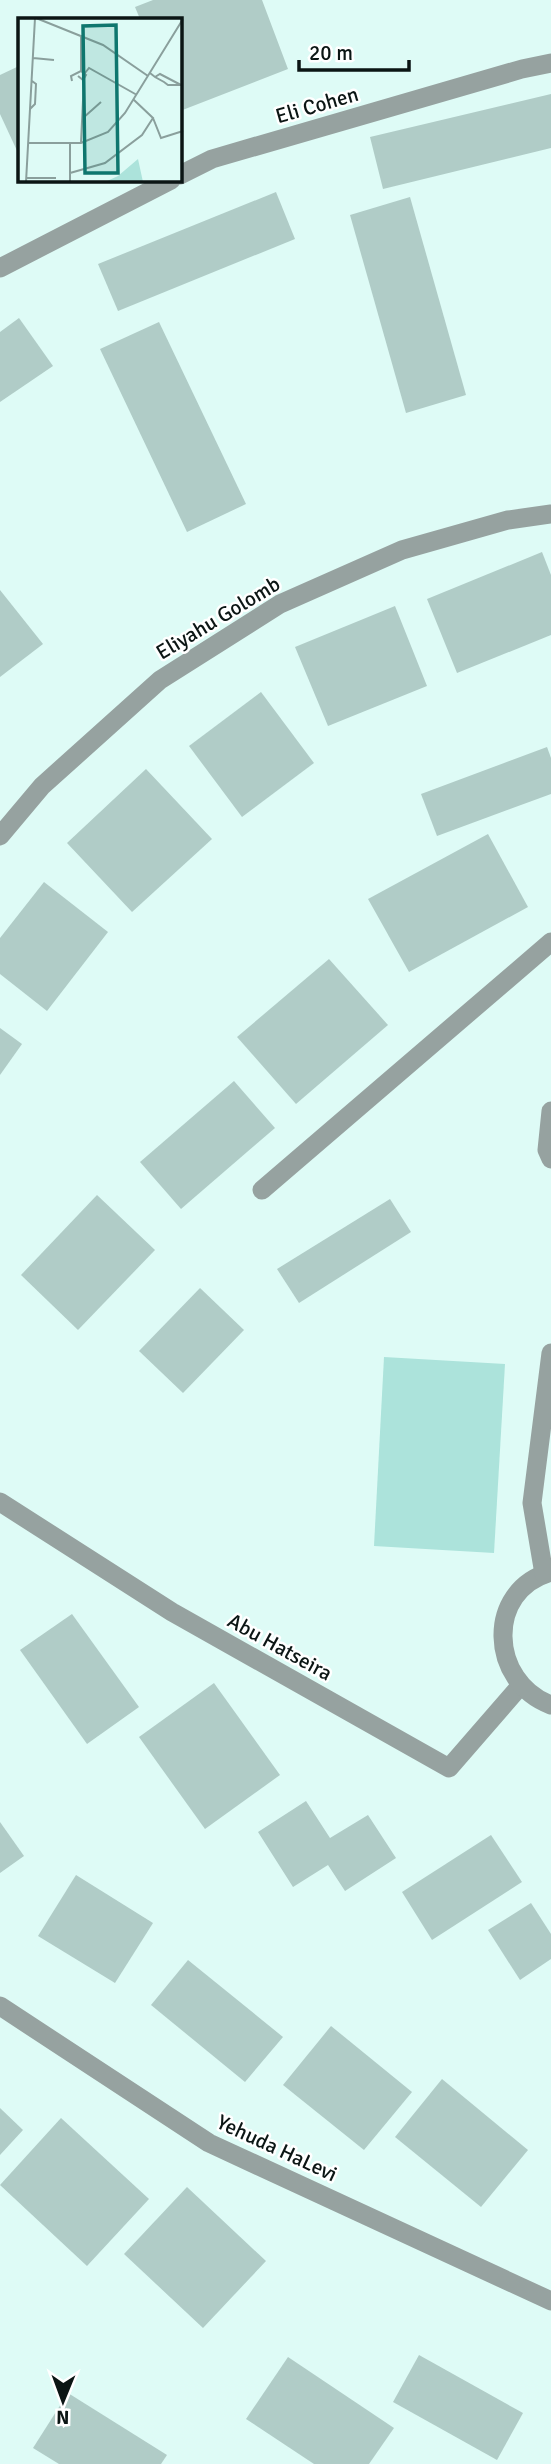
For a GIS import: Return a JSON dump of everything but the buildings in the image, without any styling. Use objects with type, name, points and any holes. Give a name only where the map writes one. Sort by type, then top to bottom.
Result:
[{"type":"street","name":"Eli Cohen","points":[[182,174],[212,159],[510,72],[551,63]]},
{"type":"street","points":[[0,268],[167,182]]},
{"type":"street","name":"Eliyahu Golomb","points":[[0,836],[42,786],[160,680],[279,604],[402,550],[508,520],[551,514]]},
{"type":"street","points":[[262,1190],[551,942]]},
{"type":"street","points":[[551,1111],[547,1150],[551,1158]]},
{"type":"street","points":[[551,1353],[532,1503],[548,1573],[525,1586],[511,1603],[503,1626],[503,1650],[512,1674],[527,1692],[551,1705]]},
{"type":"street","name":"Abu Hatseira","points":[[0,1502],[172,1612],[449,1768],[521,1685]]},
{"type":"street","name":"Yehuda HaLevi","points":[[0,2006],[209,2143],[551,2301]]},
{"type":"shaded area","points":[[384,1357],[505,1364],[494,1553],[374,1546]]}]
